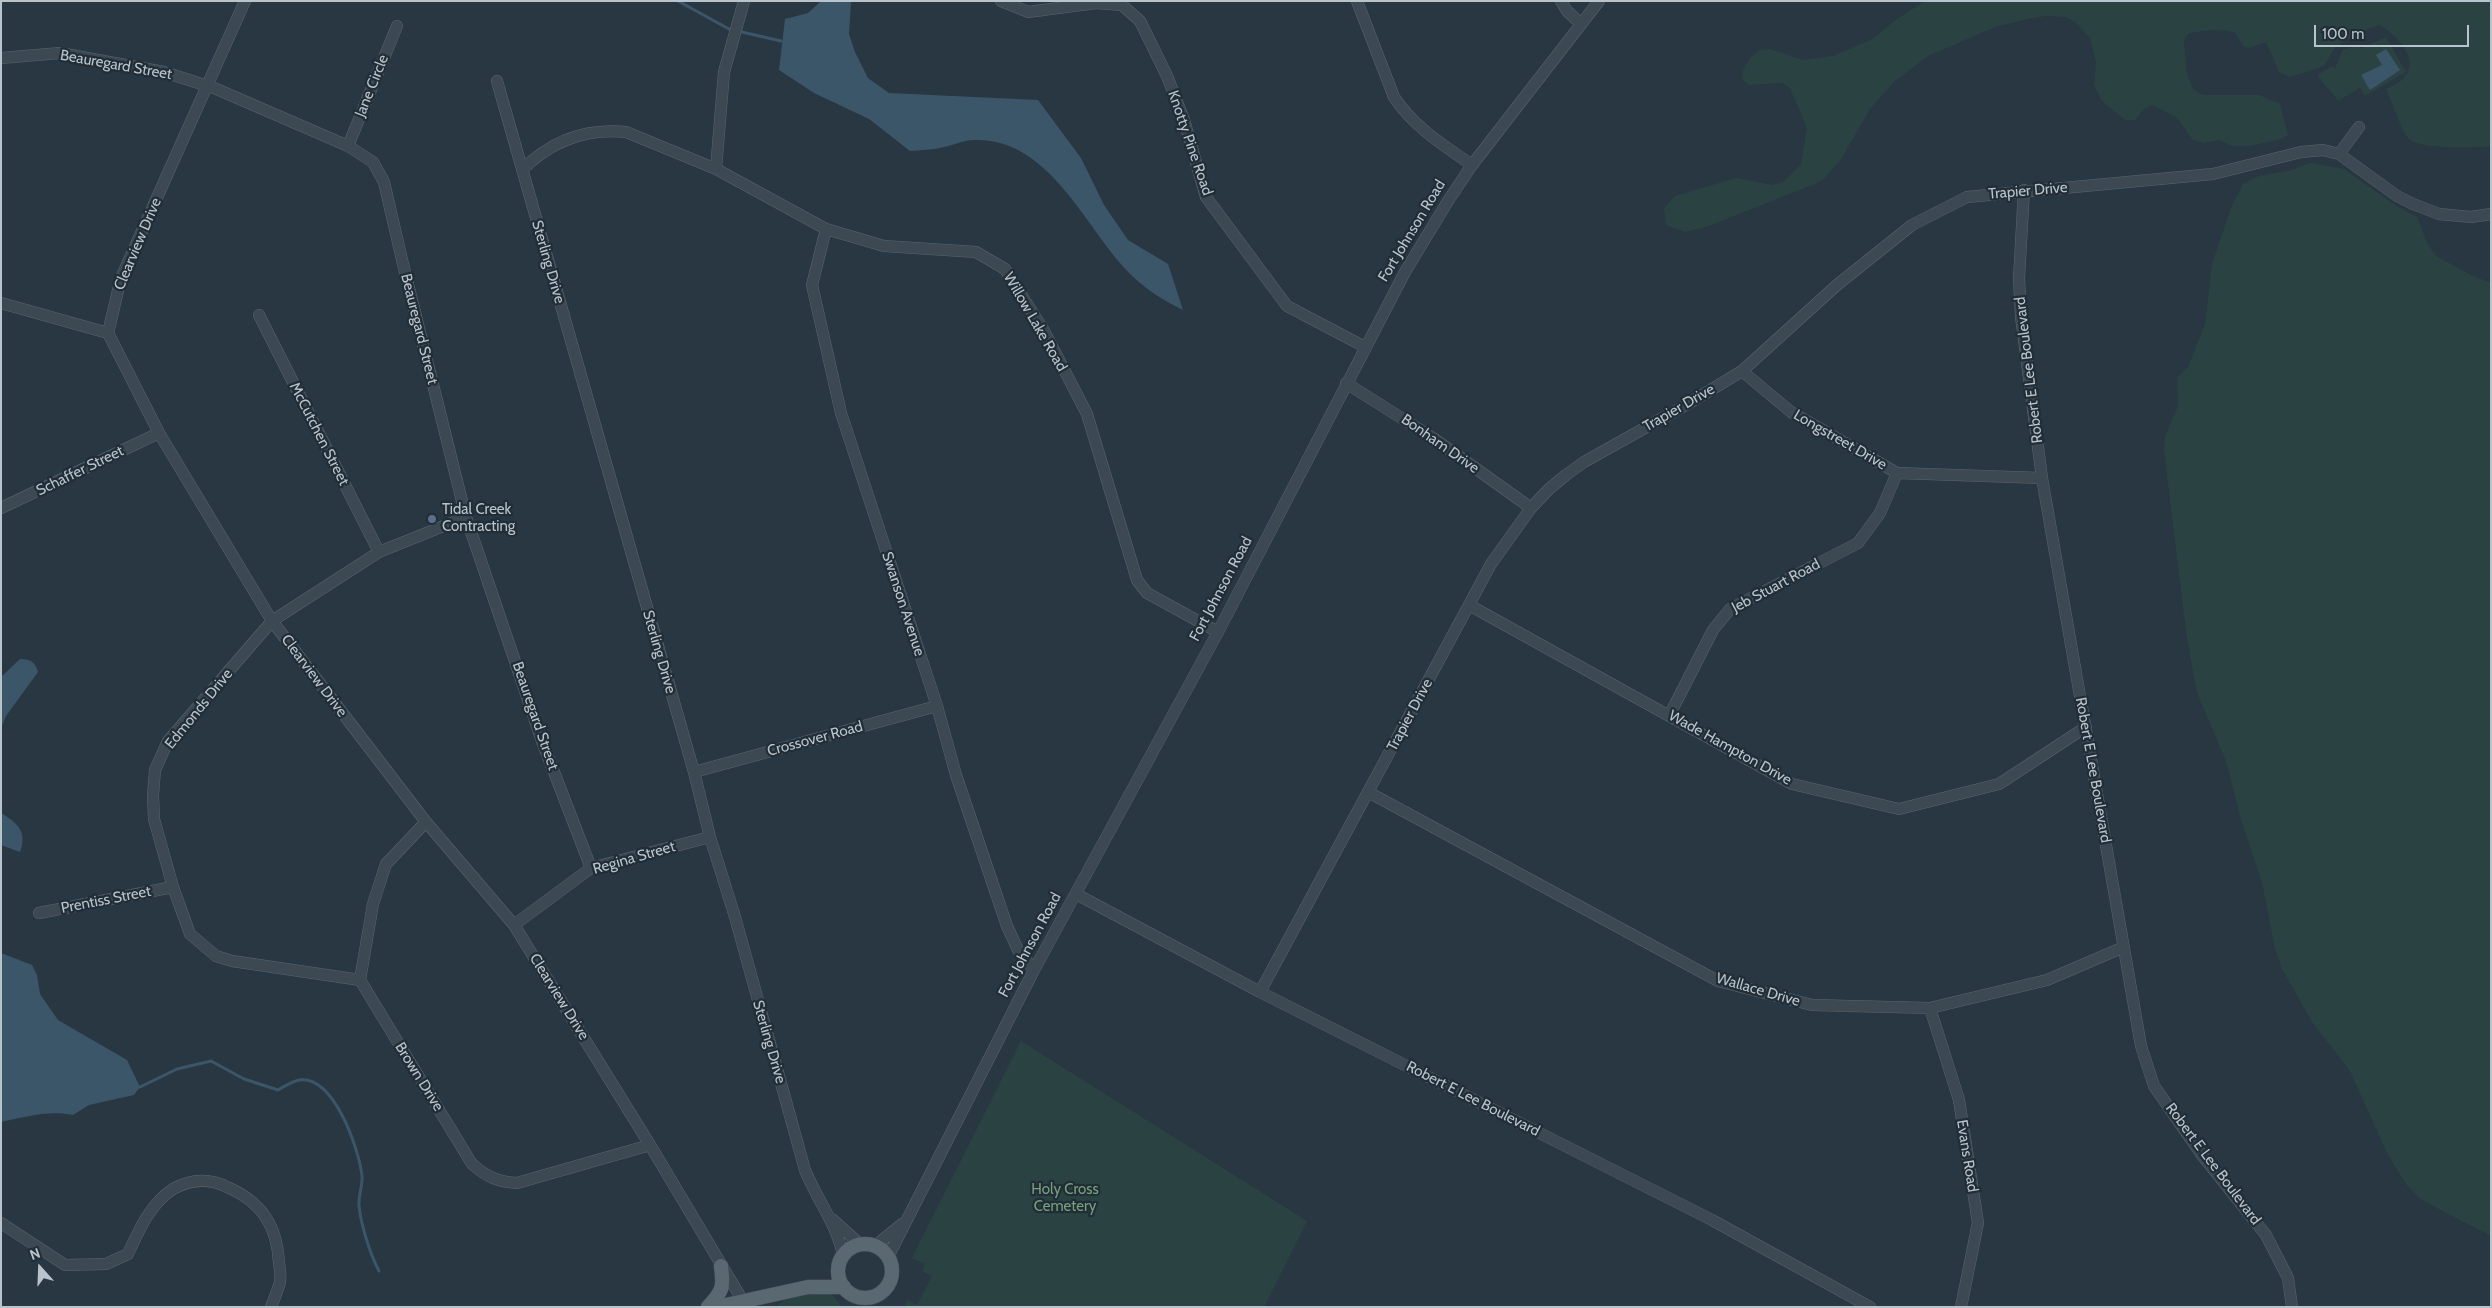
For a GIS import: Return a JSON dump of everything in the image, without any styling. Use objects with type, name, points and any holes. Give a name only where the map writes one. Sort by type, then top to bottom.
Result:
[{"type":"main road","points":[[718,1307],[808,1288],[834,1285],[862,1297],[866,1302],[882,1292],[890,1282],[892,1269],[888,1257],[868,1245],[854,1247],[828,1277],[808,1288]]},
{"type":"main road","points":[[841,1260],[839,1272],[846,1289],[850,1307]]},
{"type":"main road","points":[[708,1307],[720,1294],[723,1285],[722,1266]]},
{"type":"street","name":"Clearview Drive","points":[[245,1],[121,278],[114,299],[108,333],[159,433],[272,622],[426,822],[514,926],[650,1145],[742,1301]]},
{"type":"street","points":[[716,168],[724,72],[744,1]]},
{"type":"street","name":"Knotty Pine Road","points":[[1001,1],[1028,12],[1096,3],[1122,5],[1140,20],[1163,68],[1184,120],[1206,198],[1286,306],[1366,347]]},
{"type":"street","points":[[1357,1],[1394,97],[1403,110],[1425,132],[1472,165]]},
{"type":"street","points":[[1561,1],[1566,11],[1581,24]]},
{"type":"street","name":"Fort Johnson Road","points":[[888,1257],[1034,970],[1218,632],[1409,265],[1472,165],[1599,1]]},
{"type":"street","name":"Jane Circle","points":[[348,146],[398,26]]},
{"type":"street","name":"Beauregard Street","points":[[1,58],[60,53],[164,72],[208,86],[348,146],[373,162],[384,182],[466,517],[542,741],[591,868]]},
{"type":"street","name":"Sterling Drive","points":[[497,81],[694,772],[710,837],[736,918],[805,1170],[813,1191],[831,1218],[868,1245]]},
{"type":"street","points":[[2359,126],[2339,154],[2397,196],[2439,214],[2471,217],[2491,214]]},
{"type":"street","name":"Willow Lake Road","points":[[522,170],[534,159],[559,142],[577,135],[611,130],[626,132],[716,168],[826,229],[884,246],[976,252],[1005,269],[1044,331],[1087,414],[1137,580],[1147,593],[1218,632]]},
{"type":"street","name":"Trapier Drive","points":[[1260,992],[1491,564],[1531,508],[1549,489],[1584,462],[1686,405],[1742,371],[1837,285],[1912,225],[1967,197],[2024,190],[2213,174],[2301,152],[2322,150],[2339,154]]},
{"type":"street","name":"Robert E Lee Boulevard","points":[[2024,190],[2019,278],[2021,317],[2042,478],[2141,1046],[2154,1086],[2202,1155],[2266,1235],[2288,1278],[2292,1307]]},
{"type":"street","name":"Swanson Avenue","points":[[826,229],[812,285],[839,404],[937,706],[956,775],[1011,937],[1034,970]]},
{"type":"street","points":[[1,303],[108,333]]},
{"type":"street","name":"McCutchen Street","points":[[259,315],[378,552]]},
{"type":"street","name":"Longstreet Drive","points":[[1742,371],[1791,412],[1897,473],[2042,478]]},
{"type":"street","name":"Bonham Drive","points":[[1346,383],[1407,420],[1531,508]]},
{"type":"street","name":"Schaffer Street","points":[[1,508],[159,433]]},
{"type":"street","name":"Jeb Stuart Road","points":[[1670,714],[1713,630],[1730,608],[1858,543],[1880,513],[1897,473]]},
{"type":"street","name":"Edmonds Drive","points":[[360,980],[253,966],[216,956],[190,934],[173,887],[154,819],[155,770],[168,741],[272,622],[378,552],[466,517]]},
{"type":"street","name":"Wade Hampton Drive","points":[[1469,605],[1670,714],[1792,784],[1899,809],[1999,784],[2086,727]]},
{"type":"street","name":"Crossover Road","points":[[694,772],[937,706]]},
{"type":"street","name":"Wallace Drive","points":[[1368,792],[1718,981],[1812,1006],[1930,1008],[2047,980],[2124,947]]},
{"type":"street","points":[[360,980],[373,904],[386,864],[426,822]]},
{"type":"street","name":"Regina Street","points":[[514,926],[591,868],[710,837]]},
{"type":"street","name":"Prentiss Street","points":[[38,914],[173,887]]},
{"type":"street","name":"Robert E Lee Boulevard","points":[[1076,894],[1260,992],[1712,1220],[1870,1307]]},
{"type":"street","name":"Brown Drive","points":[[360,980],[472,1164],[486,1175],[500,1182],[517,1183],[650,1145]]},
{"type":"street","name":"Evans Road","points":[[1930,1008],[1959,1100],[1978,1223],[1961,1307]]},
{"type":"street","points":[[1,1223],[65,1265],[106,1264],[128,1254],[139,1230],[154,1207],[173,1190],[196,1180],[217,1182],[244,1194],[268,1216],[278,1248],[280,1280],[270,1307]]},
{"type":"street","name":"Fort Johnson Road","points":[[868,1245],[893,1234],[910,1215]]},
{"type":"street","name":"Sterling Drive","points":[[831,1218],[841,1260]]},
{"type":"green space","points":[[1925,1],[2491,1],[2491,146],[2460,148],[2423,145],[2408,138],[2386,89],[2403,79],[2408,72],[2410,64],[2405,49],[2399,41],[2380,25],[2348,39],[2335,48],[2324,66],[2290,77],[2279,72],[2266,42],[2250,48],[2244,47],[2235,33],[2224,30],[2200,31],[2188,34],[2184,41],[2187,75],[2194,90],[2203,95],[2259,95],[2280,104],[2288,135],[2278,140],[2249,146],[2232,146],[2219,140],[2204,143],[2193,140],[2177,118],[2153,105],[2144,109],[2135,120],[2125,120],[2102,101],[2094,85],[2096,62],[2090,38],[2075,22],[2066,17],[2045,16],[1995,27],[1928,56],[1894,82],[1870,109],[1841,159],[1825,178],[1817,183],[1706,227],[1685,232],[1666,225],[1664,208],[1675,196],[1736,178],[1773,185],[1783,182],[1801,164],[1807,128],[1790,88],[1782,83],[1749,85],[1742,79],[1743,70],[1750,58],[1759,50],[1770,49],[1803,60],[1833,56],[1873,39],[1894,21]]},
{"type":"green space","points":[[2386,37],[2406,72],[2365,96],[2360,88],[2338,101],[2317,75],[2333,66],[2335,69],[2342,50],[2354,47],[2362,48]]},
{"type":"green space","points":[[2311,163],[2344,169],[2395,205],[2417,217],[2428,245],[2436,256],[2471,275],[2491,283],[2491,1236],[2419,1198],[2406,1184],[2388,1155],[2350,1071],[2312,1022],[2282,969],[2275,949],[2262,882],[2242,823],[2226,761],[2197,693],[2186,632],[2164,449],[2165,436],[2178,406],[2177,378],[2188,367],[2205,324],[2212,264],[2232,205],[2243,184],[2259,176],[2292,170]]},
{"type":"green space","name":"Holy Cross Cemetery","points":[[1021,1041],[1307,1221],[1264,1307],[904,1307],[907,1300],[917,1305],[932,1276],[922,1271],[925,1264],[912,1258]]},
{"type":"green space","points":[[820,1292],[832,1294],[842,1307],[775,1307],[784,1300]]},
{"type":"water","points":[[821,1],[851,2],[849,34],[855,52],[868,78],[889,93],[1038,100],[1081,158],[1104,205],[1128,240],[1168,264],[1183,310],[1157,295],[1134,278],[1105,244],[1059,183],[1041,165],[1021,151],[999,143],[974,140],[936,149],[910,151],[869,119],[814,93],[779,70],[785,19],[808,13]]},
{"type":"water","points":[[2386,49],[2400,70],[2370,90],[2361,75],[2382,65],[2376,55]]},
{"type":"water","points":[[20,659],[32,662],[38,672],[6,716],[1,728],[1,677]]},
{"type":"water","points":[[1,813],[12,820],[22,833],[23,838],[20,852],[1,845]]},
{"type":"water","points":[[1,953],[32,965],[37,975],[40,994],[58,1020],[127,1060],[140,1087],[134,1095],[89,1105],[73,1115],[55,1113],[1,1122]]},
{"type":"waterway","points":[[678,1],[729,29],[781,41]]},
{"type":"waterway","points":[[140,1087],[177,1069],[211,1061],[244,1079],[278,1090],[299,1080],[312,1082],[323,1089],[334,1101],[350,1132],[356,1149],[362,1176],[359,1202],[360,1214],[369,1248],[379,1271]]},
{"type":"place","name":"Tidal Creek Contracting","points":[[432,519]]}]
